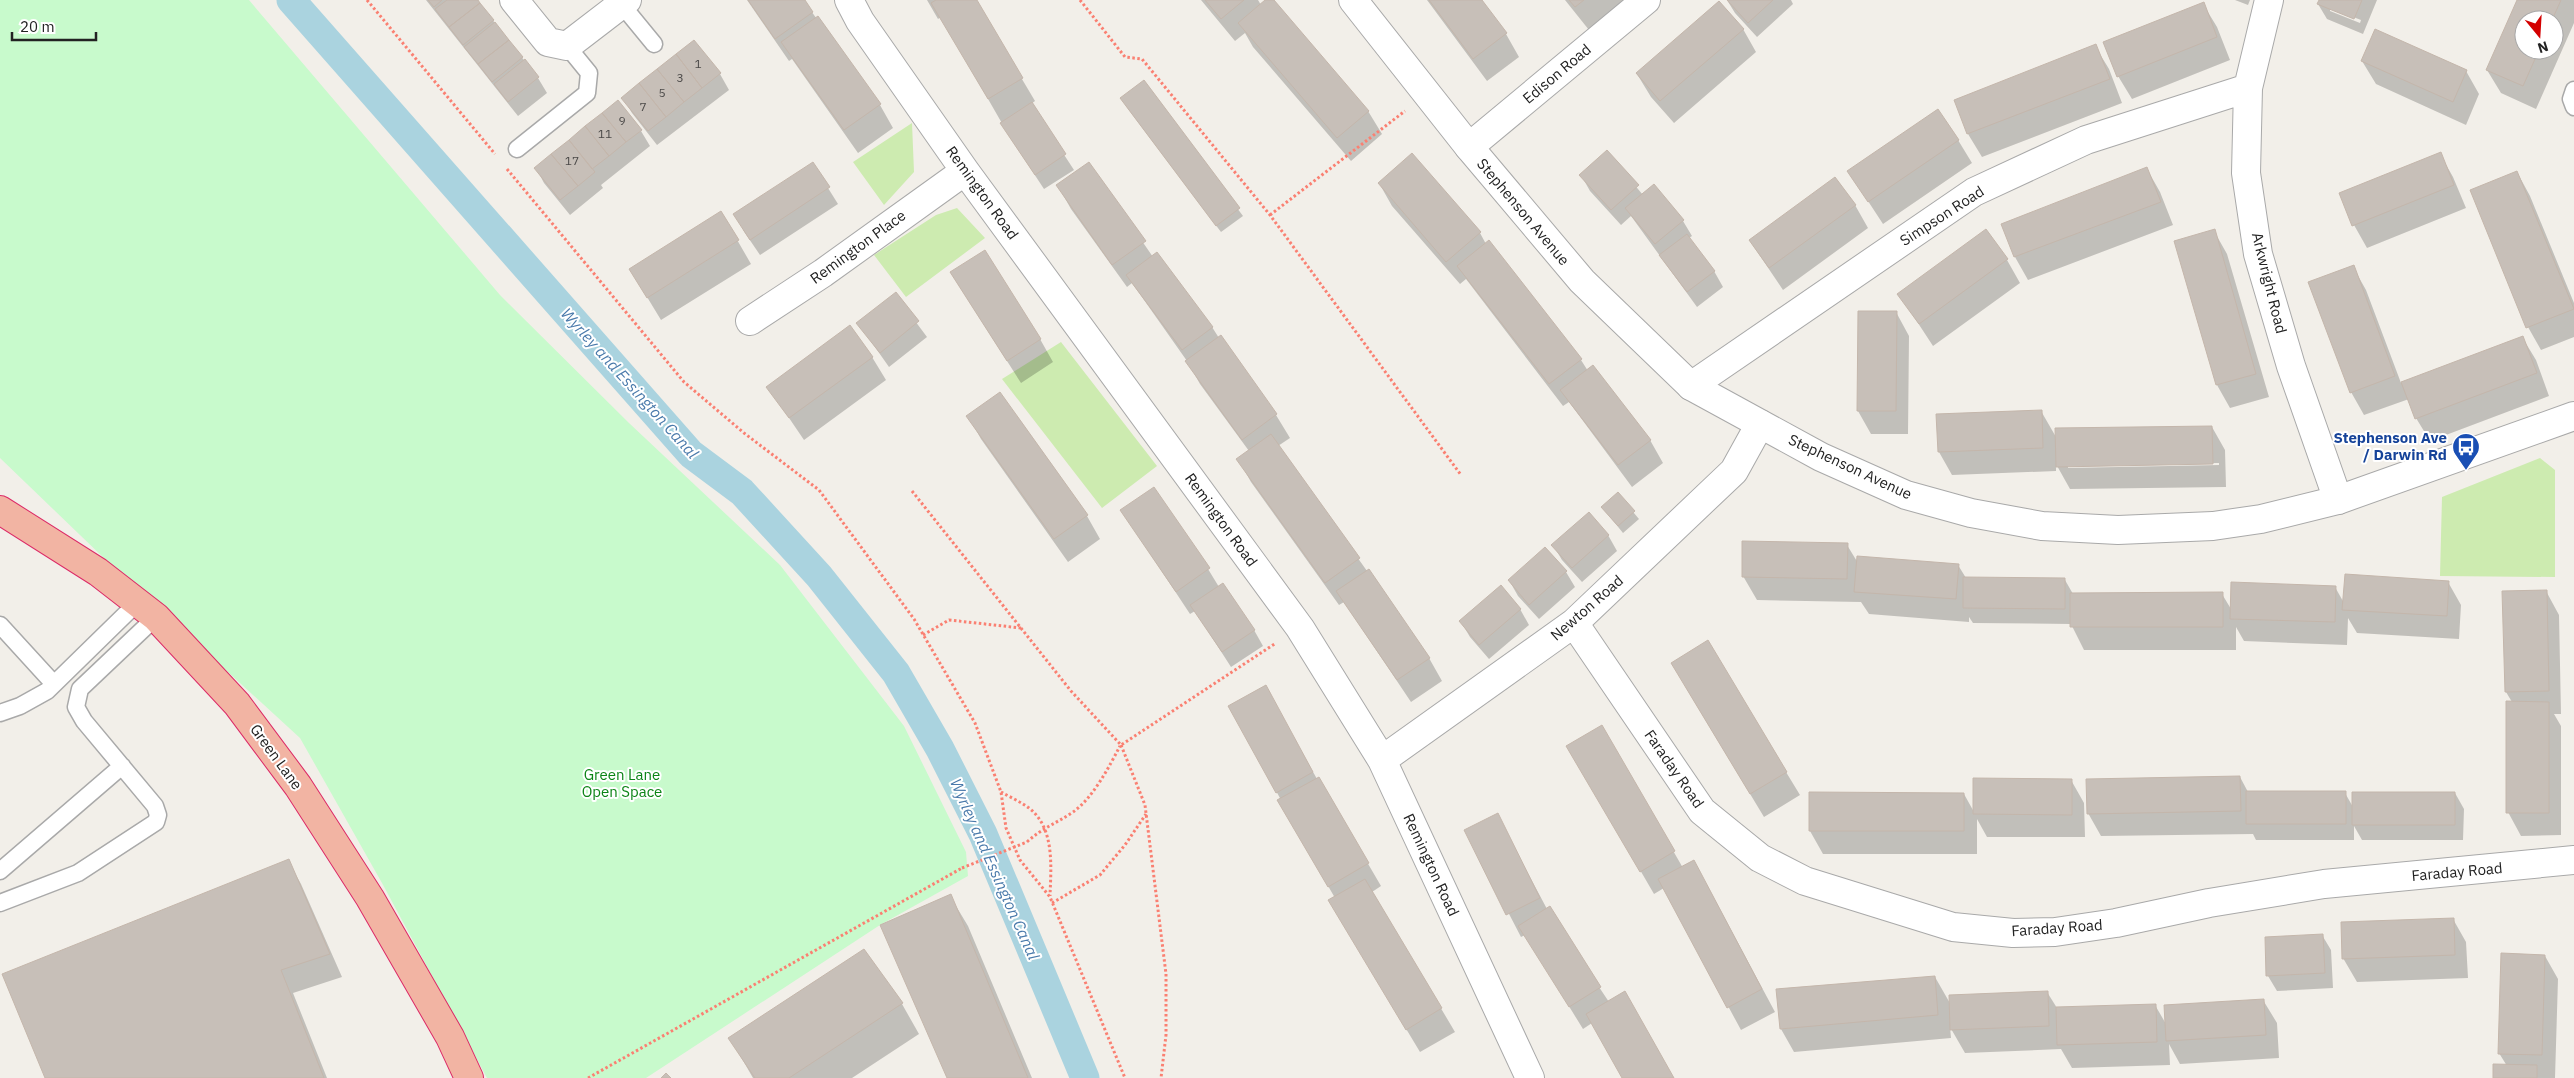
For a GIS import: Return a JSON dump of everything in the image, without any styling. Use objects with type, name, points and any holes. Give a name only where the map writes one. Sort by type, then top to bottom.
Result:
[{"type":"highway","name":"Green Lane","points":[[0,510],[98,572],[147,610],[237,704],[298,786],[370,898],[450,1037],[469,1078]]},
{"type":"street","points":[[514,0],[548,42],[567,46],[624,2]]},
{"type":"street","name":"Remington Road","points":[[849,0],[860,21],[965,171],[1300,628],[1382,760],[1530,1078]]},
{"type":"street","name":"Stephenson Avenue","points":[[1353,0],[1469,148],[1582,282],[1691,386],[1821,457],[1906,495],[1971,513],[2042,526],[2118,530],[2213,526],[2262,519],[2338,500],[2574,416]]},
{"type":"street","name":"Edison Road","points":[[1469,148],[1646,0]]},
{"type":"street","name":"Arkwright Road","points":[[2269,0],[2248,88],[2246,173],[2258,254],[2291,366],[2338,500]]},
{"type":"street","name":"Simpson Road","points":[[1691,386],[1974,192],[2086,140],[2248,88]]},
{"type":"street","name":"Remington Place","points":[[750,321],[823,273],[965,171]]},
{"type":"street","name":"Newton Road","points":[[1382,760],[1574,623],[1734,471],[1760,424]]},
{"type":"street","name":"Faraday Road","points":[[1574,623],[1702,811],[1753,852],[1805,881],[1953,927],[2013,934],[2055,932],[2116,924],[2209,903],[2324,884],[2574,860]]},
{"type":"lane","points":[[624,2],[654,44]]},
{"type":"lane","points":[[516,149],[587,93],[588,73],[567,46]]},
{"type":"lane","points":[[2574,90],[2571,99],[2574,108]]},
{"type":"lane","points":[[0,713],[20,706],[54,684],[147,610]]},
{"type":"lane","points":[[0,903],[78,873],[156,822],[158,815],[155,806],[78,714],[77,698],[80,689],[147,610]]},
{"type":"lane","points":[[0,625],[54,684]]},
{"type":"lane","points":[[0,871],[122,766]]},
{"type":"path","points":[[367,0],[684,382],[744,433],[819,490],[923,635],[975,723],[1001,792],[1006,828],[1020,860],[1050,898],[1125,1078]]},
{"type":"path","points":[[1080,0],[1125,57],[1142,59],[1270,216],[1461,475]]},
{"type":"path","points":[[1270,216],[1427,94]]},
{"type":"path","points":[[912,491],[1071,691],[1121,745],[1144,804],[1146,814],[1166,974],[1166,1036],[1161,1078]]},
{"type":"path","points":[[923,635],[949,620],[1021,628]]},
{"type":"path","points":[[588,1078],[962,868],[1027,842],[1043,828],[1074,811],[1103,779],[1121,745],[1300,628]]},
{"type":"path","points":[[1001,792],[1030,808],[1043,828],[1051,848],[1050,898]]},
{"type":"path","points":[[1052,903],[1100,874],[1125,845],[1146,814]]},
{"type":"green space","name":"Green Lane Open Space","points":[[0,0],[249,0],[500,295],[629,423],[780,565],[904,726],[966,852],[968,876],[880,925],[646,1078],[487,1078],[382,883],[300,738],[107,561],[0,458]]},
{"type":"green space","points":[[912,123],[914,172],[884,205],[853,162]]},
{"type":"green space","points":[[957,208],[985,238],[906,297],[874,255],[936,215]]},
{"type":"green space","points":[[1061,342],[1157,466],[1102,508],[1002,379]]},
{"type":"green space","points":[[2540,458],[2555,470],[2555,577],[2440,576],[2442,497]]},
{"type":"building","points":[[428,0],[442,0],[434,7]]},
{"type":"building","points":[[447,0],[478,0],[480,3],[449,27],[435,9]]},
{"type":"building","points":[[748,0],[805,0],[813,12],[775,39]]},
{"type":"building","points":[[936,0],[977,0],[1023,78],[988,99],[931,3]]},
{"type":"building","points":[[1205,0],[1244,0],[1221,19]]},
{"type":"building","points":[[1265,0],[1274,0],[1369,111],[1337,138],[1238,23]]},
{"type":"building","points":[[1429,0],[1482,0],[1507,33],[1473,59]]},
{"type":"building","points":[[1569,0],[1584,0],[1575,7]]},
{"type":"building","points":[[1727,0],[1773,0],[1748,23]]},
{"type":"building","points":[[2319,0],[2362,0],[2354,19],[2317,4]]},
{"type":"building","points":[[2517,0],[2561,0],[2556,10],[2514,10],[2514,60],[2535,60],[2523,86],[2486,70]]},
{"type":"building","points":[[1719,1],[1744,29],[1660,101],[1636,73]]},
{"type":"building","points":[[2204,2],[2217,37],[2117,77],[2103,42]]},
{"type":"building","points":[[480,3],[494,20],[463,45],[449,27]]},
{"type":"building","points":[[818,16],[881,104],[844,130],[781,42]]},
{"type":"building","points":[[495,22],[509,40],[478,64],[464,47]]},
{"type":"building","points":[[2375,29],[2467,70],[2453,102],[2361,61]]},
{"type":"building","points":[[509,40],[523,57],[492,82],[478,64]]},
{"type":"building","points":[[694,40],[721,73],[702,88],[676,54]]},
{"type":"building","points":[[2096,44],[2110,79],[1967,134],[1954,100]]},
{"type":"building","points":[[676,54],[702,88],[684,102],[657,69]]},
{"type":"building","points":[[525,59],[539,77],[508,102],[494,84]]},
{"type":"building","points":[[657,69],[684,102],[666,117],[639,83]]},
{"type":"building","points":[[1144,80],[1240,208],[1216,226],[1120,98]]},
{"type":"building","points":[[639,83],[666,117],[648,131],[621,98]]},
{"type":"building","points":[[618,100],[642,130],[626,142],[602,113]]},
{"type":"building","points":[[1032,102],[1066,154],[1035,175],[1000,123]]},
{"type":"building","points":[[1938,109],[1959,140],[1868,202],[1847,171]]},
{"type":"building","points":[[602,113],[626,142],[609,156],[585,126]]},
{"type":"building","points":[[585,126],[609,156],[592,169],[569,140]]},
{"type":"building","points":[[569,140],[595,172],[578,186],[551,154]]},
{"type":"building","points":[[1607,150],[1639,185],[1611,210],[1579,175]]},
{"type":"building","points":[[2441,152],[2454,185],[2352,226],[2339,193]]},
{"type":"building","points":[[1412,153],[1481,232],[1446,262],[1378,183]]},
{"type":"building","points":[[551,154],[578,186],[560,200],[534,168]]},
{"type":"building","points":[[813,162],[830,187],[750,240],[733,214]]},
{"type":"building","points":[[1089,162],[1146,241],[1112,265],[1056,185]]},
{"type":"building","points":[[2147,167],[2161,202],[2014,257],[2001,224]]},
{"type":"building","points":[[2517,171],[2574,309],[2526,328],[2470,190]]},
{"type":"building","points":[[1835,177],[1856,205],[1769,268],[1749,240]]},
{"type":"building","points":[[1654,184],[1684,220],[1655,244],[1625,208]]},
{"type":"building","points":[[721,211],[739,240],[647,298],[629,269]]},
{"type":"building","points":[[1986,229],[2008,259],[1919,324],[1897,294]]},
{"type":"building","points":[[2215,229],[2256,374],[2216,385],[2174,241]]},
{"type":"building","points":[[1687,234],[1715,271],[1687,292],[1659,255]]},
{"type":"building","points":[[1489,240],[1582,359],[1549,384],[1457,266]]},
{"type":"building","points":[[985,250],[1041,339],[1007,361],[950,272]]},
{"type":"building","points":[[1157,252],[1213,327],[1182,350],[1126,275]]},
{"type":"building","points":[[2354,265],[2395,376],[2350,393],[2308,282]]},
{"type":"building","points":[[896,292],[919,321],[880,353],[856,323]]},
{"type":"building","points":[[1858,311],[1897,311],[1896,411],[1857,411]]},
{"type":"building","points":[[850,325],[873,357],[789,418],[766,387]]},
{"type":"building","points":[[1221,335],[1277,414],[1242,440],[1185,361]]},
{"type":"building","points":[[2523,336],[2537,373],[2415,419],[2401,382]]},
{"type":"building","points":[[1593,365],[1651,440],[1618,465],[1560,390]]},
{"type":"building","points":[[1000,392],[1088,515],[1054,539],[966,416]]},
{"type":"building","points":[[2042,410],[2043,448],[1938,452],[1936,414]]},
{"type":"building","points":[[2212,426],[2213,464],[2056,467],[2055,428]]},
{"type":"building","points":[[1271,434],[1360,558],[1325,583],[1236,459]]},
{"type":"building","points":[[1154,487],[1210,568],[1176,592],[1120,510]]},
{"type":"building","points":[[1618,492],[1635,511],[1618,526],[1601,507]]},
{"type":"building","points":[[1589,512],[1609,535],[1572,568],[1551,545]]},
{"type":"building","points":[[1742,541],[1848,543],[1847,579],[1742,577]]},
{"type":"building","points":[[1545,547],[1567,571],[1529,605],[1508,580]]},
{"type":"building","points":[[1857,556],[1959,564],[1956,599],[1854,592]]},
{"type":"building","points":[[1369,569],[1430,658],[1397,680],[1336,591]]},
{"type":"building","points":[[2345,574],[2449,581],[2447,616],[2342,610]]},
{"type":"building","points":[[1963,577],[2065,578],[2065,609],[1963,608]]},
{"type":"building","points":[[2231,582],[2336,586],[2335,622],[2230,619]]},
{"type":"building","points":[[1223,583],[1255,630],[1222,652],[1190,605]]},
{"type":"building","points":[[1501,585],[1521,609],[1479,645],[1459,621]]},
{"type":"building","points":[[2547,590],[2549,691],[2505,692],[2502,591]]},
{"type":"building","points":[[2223,592],[2223,627],[2070,627],[2070,593]]},
{"type":"building","points":[[1708,640],[1787,772],[1750,794],[1671,663]]},
{"type":"building","points":[[1266,685],[1313,772],[1276,793],[1228,706]]},
{"type":"building","points":[[2506,701],[2549,702],[2549,813],[2506,813]]},
{"type":"building","points":[[1602,725],[1675,851],[1640,872],[1566,746]]},
{"type":"building","points":[[2240,776],[2241,811],[2087,814],[2086,779]]},
{"type":"building","points":[[1319,777],[1369,863],[1328,887],[1277,800]]},
{"type":"building","points":[[1973,778],[2072,779],[2072,815],[1973,814]]},
{"type":"building","points":[[2246,791],[2346,791],[2346,824],[2246,824]]},
{"type":"building","points":[[1809,792],[1964,793],[1964,831],[1809,831]]},
{"type":"building","points":[[2352,792],[2455,792],[2455,825],[2352,825]]},
{"type":"building","points":[[1498,813],[1540,898],[1506,915],[1464,830]]},
{"type":"building","points":[[289,859],[330,954],[281,970],[324,1078],[45,1078],[2,974]]},
{"type":"building","points":[[1694,860],[1762,989],[1727,1008],[1658,879]]},
{"type":"building","points":[[1365,879],[1442,1008],[1406,1030],[1328,900]]},
{"type":"building","points":[[951,894],[1028,1078],[947,1078],[880,925]]},
{"type":"building","points":[[1550,906],[1601,987],[1569,1007],[1518,926]]},
{"type":"building","points":[[2454,918],[2455,955],[2342,959],[2341,922]]},
{"type":"building","points":[[2323,934],[2325,973],[2266,976],[2265,937]]},
{"type":"building","points":[[864,949],[903,1003],[789,1078],[755,1078],[728,1038]]},
{"type":"building","points":[[2501,953],[2545,955],[2542,1055],[2498,1054]]},
{"type":"building","points":[[1935,976],[1938,1015],[1780,1029],[1776,989]]},
{"type":"building","points":[[1625,991],[1674,1078],[1622,1078],[1586,1014]]},
{"type":"building","points":[[2048,991],[2049,1026],[1950,1030],[1949,995]]},
{"type":"building","points":[[2264,999],[2266,1035],[2166,1041],[2164,1005]]},
{"type":"building","points":[[2156,1004],[2157,1042],[2057,1045],[2056,1007]]},
{"type":"building","points":[[2493,1064],[2537,1065],[2537,1078],[2493,1078]]},
{"type":"building","points":[[666,1073],[671,1078],[661,1078]]},
{"type":"waterway","name":"Wyrley and Essington Canal","points":[[291,0],[691,454],[742,492],[819,576],[896,673],[940,749],[983,834],[1085,1078]]},
{"type":"place","name":"Stephenson Ave / Darwin Rd","points":[[2466,471]]}]
